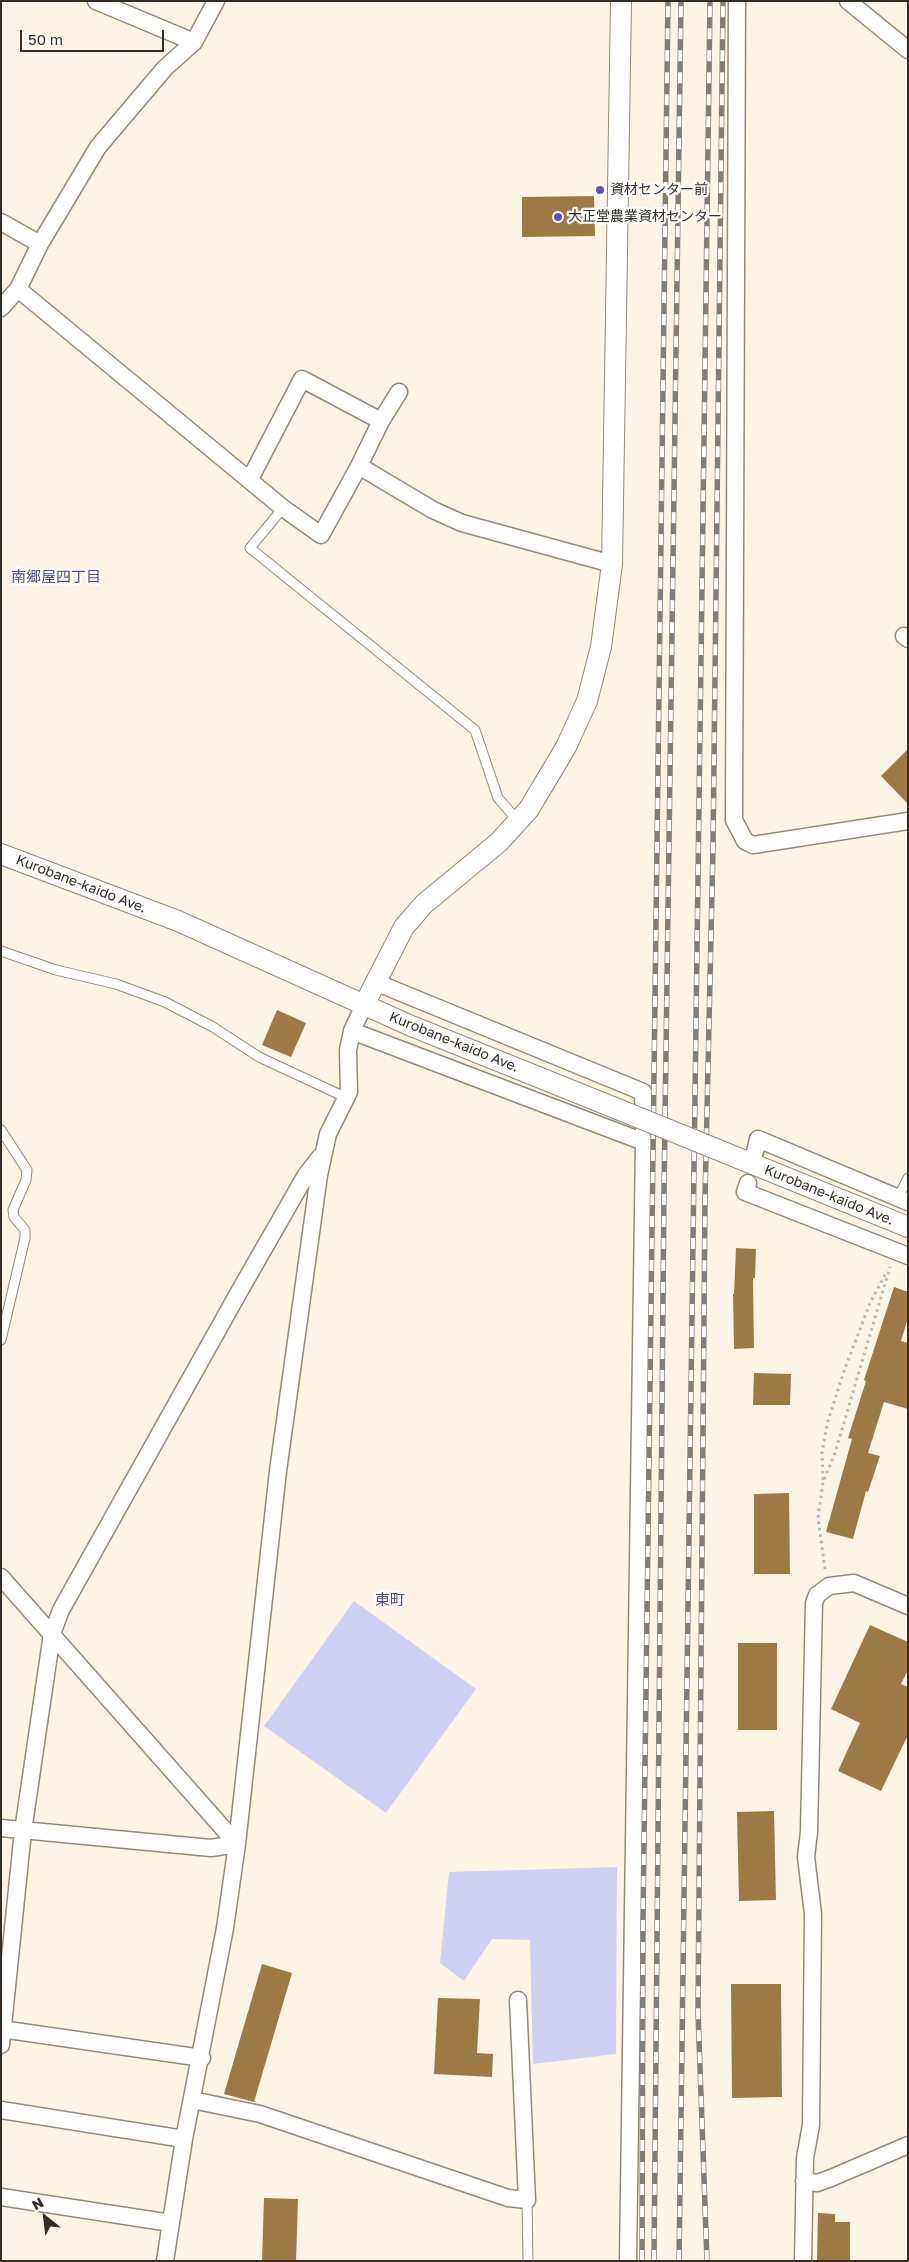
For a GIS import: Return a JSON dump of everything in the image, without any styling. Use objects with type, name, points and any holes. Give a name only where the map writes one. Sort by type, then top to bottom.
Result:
[{"type":"street","points":[[96,1],[194,42]]},
{"type":"street","points":[[1,308],[18,289],[40,244],[98,147],[165,68],[194,42],[216,1]]},
{"type":"street","points":[[165,2261],[184,2139],[202,2058],[237,1844],[278,1472],[323,1153],[328,1134],[347,1098],[348,1050],[352,1031],[375,982],[404,928],[424,904],[499,842],[529,809],[566,747],[587,701],[601,647],[612,564],[621,1]]},
{"type":"street","points":[[737,1],[734,820],[745,841],[753,845],[908,821]]},
{"type":"street","points":[[848,1],[908,50]]},
{"type":"street","points":[[1,222],[40,244]]},
{"type":"street","points":[[18,289],[283,508],[322,535],[381,421],[399,392]]},
{"type":"street","points":[[250,479],[302,379],[381,421]]},
{"type":"street","points":[[359,466],[433,510],[462,523],[612,564]]},
{"type":"street","name":"Kurobane-kaido Ave.","points":[[1,854],[178,921],[364,1005],[620,1110],[749,1156],[908,1227]]},
{"type":"street","points":[[375,982],[643,1092],[644,1142],[628,2261]]},
{"type":"street","points":[[352,1031],[644,1142]]},
{"type":"street","points":[[749,1156],[758,1139],[903,1200]]},
{"type":"street","points":[[202,2058],[2,2035],[23,1831],[52,1634],[61,1610],[306,1175],[323,1153]]},
{"type":"street","points":[[748,1182],[745,1192],[908,1256]]},
{"type":"street","points":[[1,1577],[237,1844]]},
{"type":"street","points":[[803,2261],[805,2158],[811,2125],[812,1914],[806,1857],[809,1832],[814,1603],[817,1595],[829,1586],[854,1583],[908,1606]]},
{"type":"street","points":[[1,1828],[211,1848],[237,1844]]},
{"type":"street","points":[[192,2100],[260,2114],[508,2198],[528,2200],[518,2000]]},
{"type":"street","points":[[1,2110],[184,2139]]},
{"type":"street","points":[[804,2182],[816,2183],[831,2178],[908,2144]]},
{"type":"street","points":[[1,2197],[171,2223]]},
{"type":"lane","points":[[283,508],[250,548],[475,730],[498,798],[518,821]]},
{"type":"lane","points":[[1,951],[56,970],[116,984],[165,1002],[213,1027],[259,1057],[347,1098]]},
{"type":"lane","points":[[1,1130],[27,1170],[26,1180],[13,1210],[14,1217],[25,1230],[25,1238],[1,1340]]},
{"type":"lane","points":[[903,1200],[908,1178]]},
{"type":"lane","points":[[528,2200],[528,2261]]},
{"type":"path","points":[[823,1482],[835,1453],[891,1264],[870,1303],[833,1406],[822,1453],[823,1482],[818,1518],[825,1572]]},
{"type":"shaded area","points":[[354,1601],[476,1689],[386,1813],[264,1726]]},
{"type":"shaded area","points":[[617,1867],[616,2054],[533,2064],[530,1940],[492,1939],[464,1981],[440,1963],[449,1872]]},
{"type":"building","name":"大正堂農業資材センター","points":[[594,196],[595,236],[522,237],[522,197]]},
{"type":"building","points":[[908,749],[908,804],[881,776]]},
{"type":"building","points":[[277,1010],[306,1023],[291,1057],[262,1045]]},
{"type":"building","points":[[736,1248],[756,1249],[755,1278],[753,1278],[754,1348],[734,1349],[733,1294]]},
{"type":"building","points":[[894,1287],[908,1292],[908,1318],[901,1341],[908,1343],[908,1409],[884,1402],[868,1453],[880,1456],[868,1492],[866,1491],[853,1539],[826,1532],[852,1439],[848,1438],[866,1381],[864,1380]]},
{"type":"building","points":[[754,1373],[791,1374],[790,1405],[753,1405]]},
{"type":"building","points":[[789,1493],[790,1574],[754,1574],[754,1494]]},
{"type":"building","points":[[870,1625],[908,1642],[908,1670],[901,1684],[908,1687],[908,1735],[881,1791],[838,1771],[860,1723],[831,1709]]},
{"type":"building","points":[[738,1643],[777,1643],[777,1730],[738,1730]]},
{"type":"building","points":[[774,1811],[776,1900],[739,1901],[737,1812]]},
{"type":"building","points":[[262,1964],[292,1973],[254,2102],[224,2094]]},
{"type":"building","points":[[731,1984],[781,1984],[782,2097],[732,2098]]},
{"type":"building","points":[[438,1998],[480,1999],[477,2053],[493,2054],[492,2077],[434,2074]]},
{"type":"building","points":[[264,2198],[298,2199],[296,2261],[262,2261]]},
{"type":"building","points":[[818,2213],[835,2214],[835,2222],[850,2222],[850,2261],[817,2261]]},
{"type":"railway","points":[[642,2261],[643,1918],[668,1]]},
{"type":"railway","points":[[654,2261],[664,1191],[681,1]]},
{"type":"railway","points":[[679,2261],[710,1]]},
{"type":"railway","points":[[707,2261],[698,2012],[705,1199],[713,847],[723,1]]},
{"type":"place","name":"資材センター前","points":[[600,190]]},
{"type":"place","name":"大正堂農業資材センター","points":[[558,217]]},
{"type":"district","name":"南郷屋四丁目","points":[[56,577]]},
{"type":"district","name":"東町","points":[[390,1600]]}]
